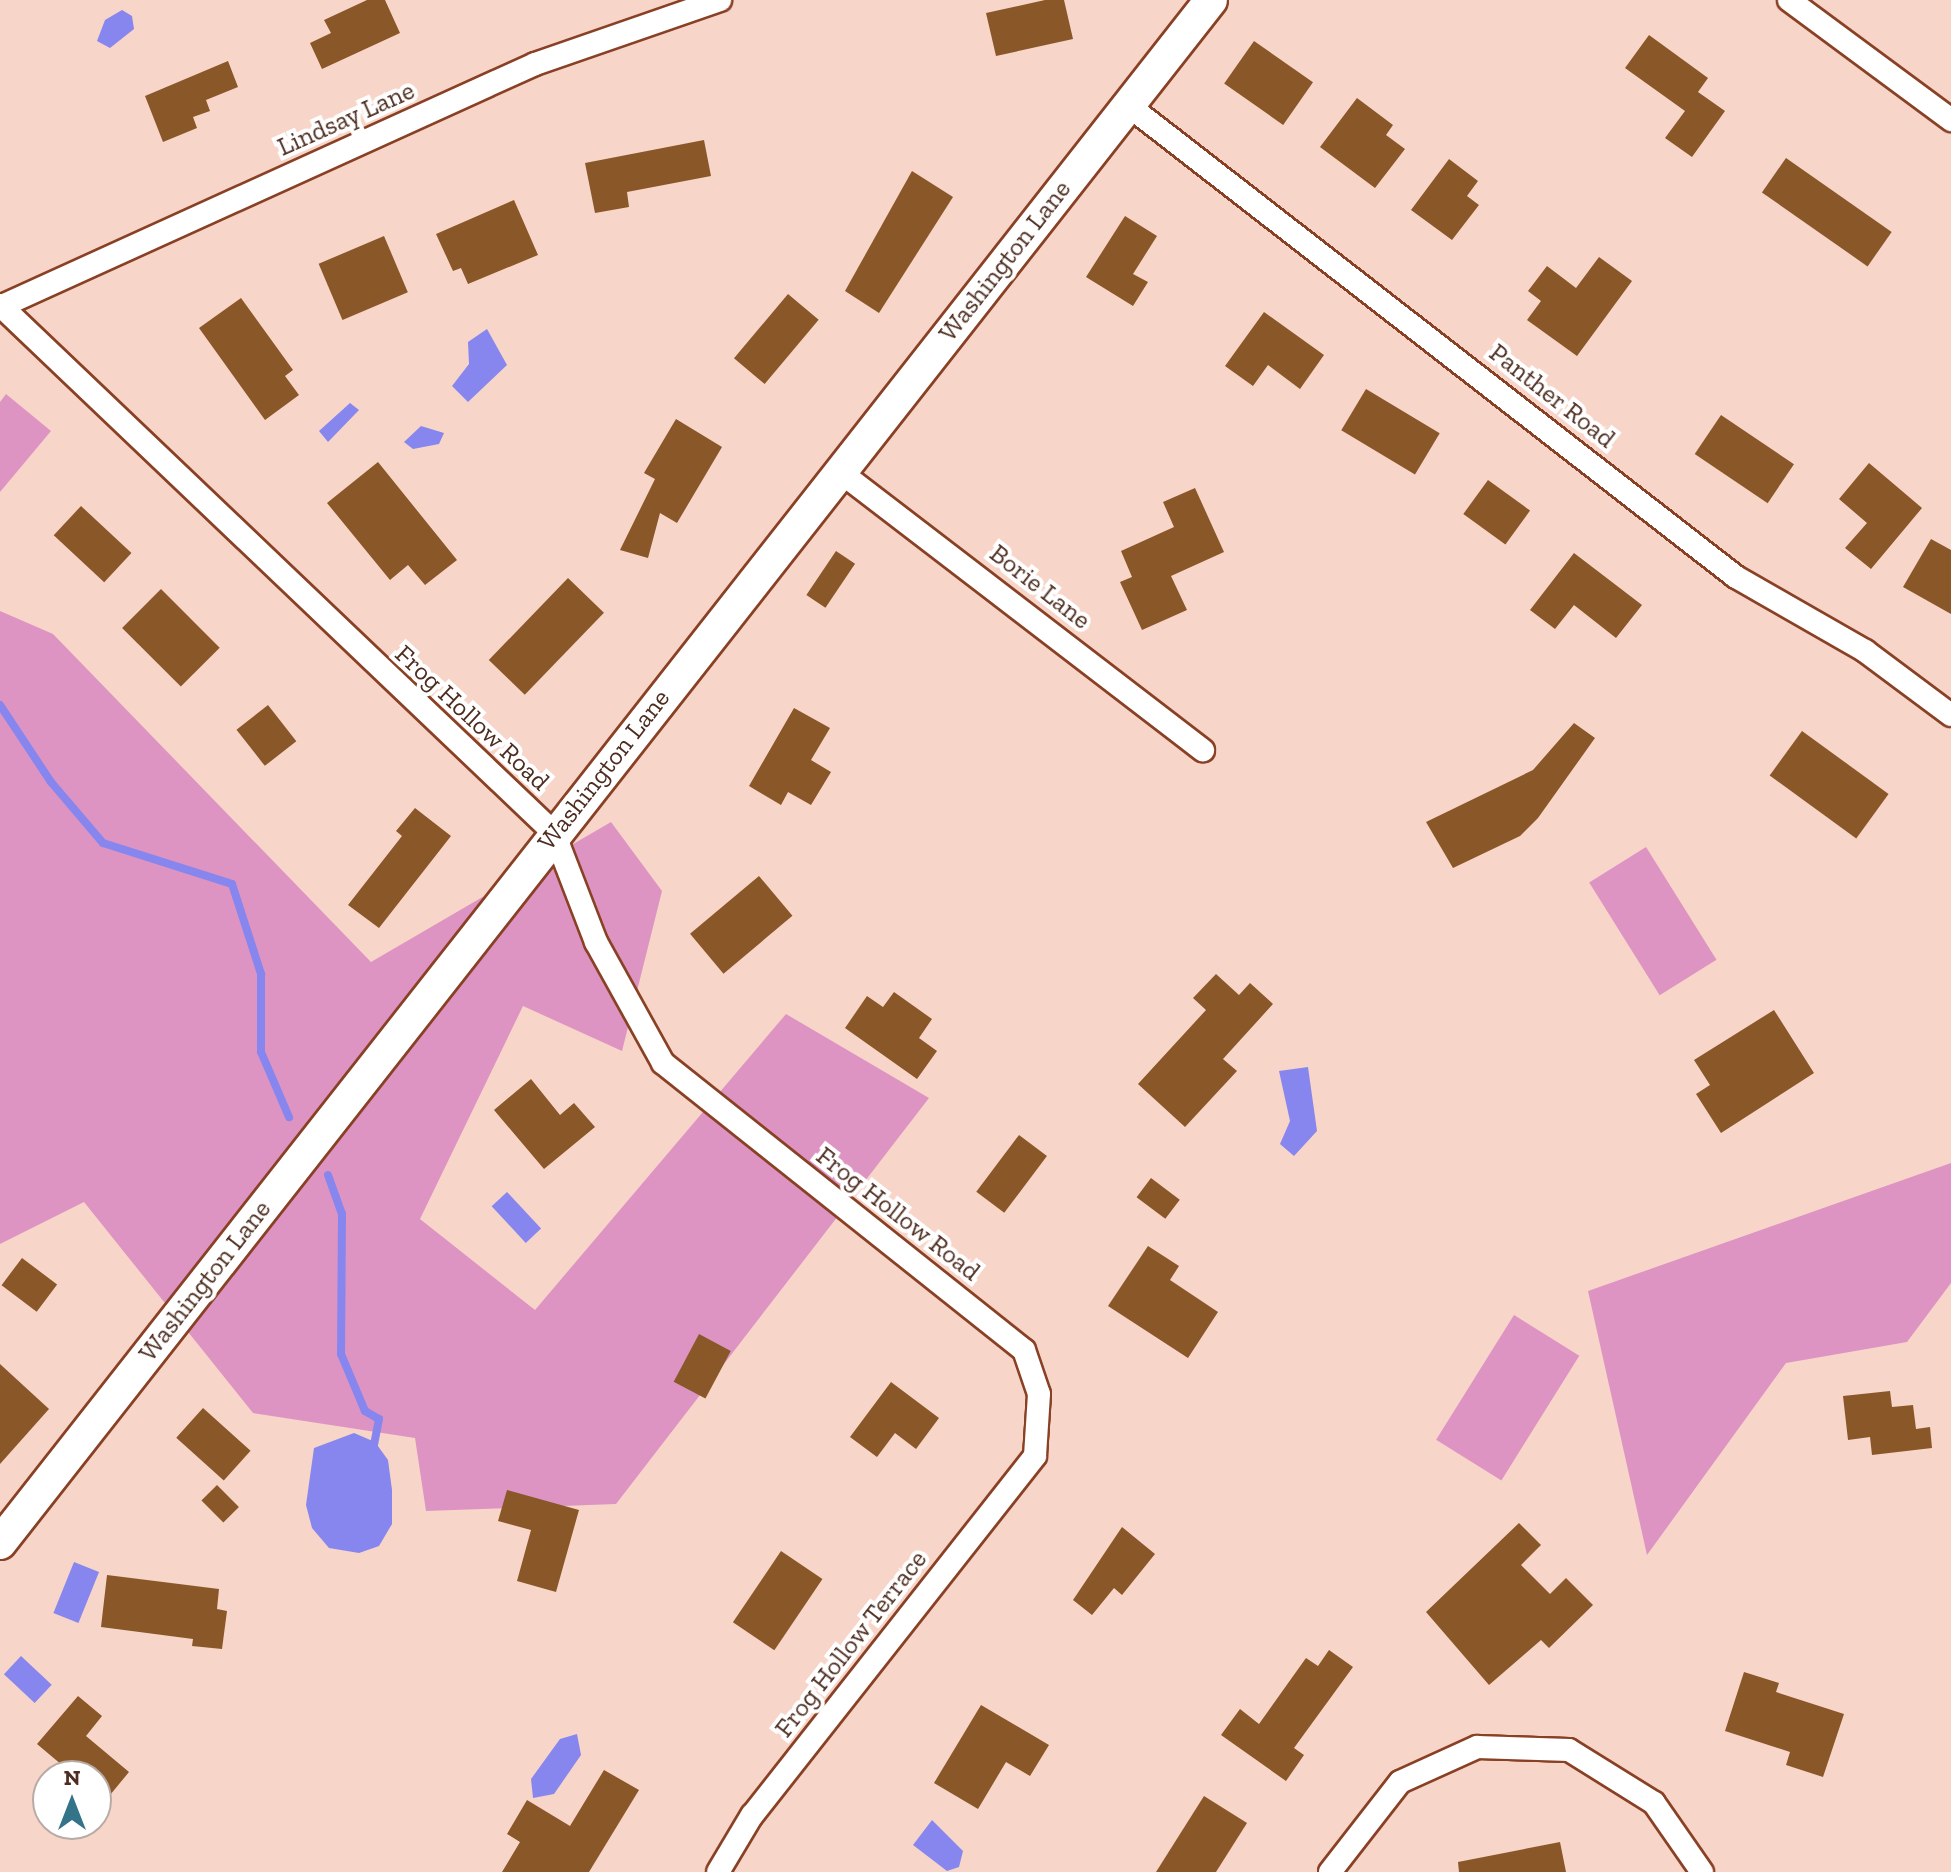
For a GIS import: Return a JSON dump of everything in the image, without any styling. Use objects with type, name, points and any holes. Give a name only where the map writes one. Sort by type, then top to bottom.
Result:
[{"type":"main road","name":"Washington Lane","points":[[0,1543],[554,833],[1211,0]]},
{"type":"street","name":"Lindsay Lane","points":[[1,306],[535,64],[720,0]]},
{"type":"street","points":[[1789,0],[1951,120]]},
{"type":"street","name":"Panther Road","points":[[1129,106],[1736,577],[1865,651],[1951,715]]},
{"type":"street","name":"Frog Hollow Road","points":[[1,306],[554,833],[596,942],[663,1063],[1024,1350],[1039,1394],[1035,1456]]},
{"type":"street","name":"Borie Lane","points":[[839,471],[1203,750]]},
{"type":"street","name":"Frog Hollow Terrace","points":[[718,1872],[752,1815],[1035,1456]]},
{"type":"street","points":[[1330,1872],[1400,1782],[1477,1747],[1569,1750],[1654,1803],[1702,1872]]},
{"type":"shaded area","points":[[122,10],[132,16],[134,29],[110,48],[97,41],[105,20]]},
{"type":"shaded area","points":[[487,329],[507,365],[468,402],[452,386],[469,364],[468,342]]},
{"type":"shaded area","points":[[6,394],[51,431],[0,492],[0,402]]},
{"type":"shaded area","points":[[350,403],[359,410],[328,442],[319,431]]},
{"type":"shaded area","points":[[421,426],[444,433],[439,444],[413,449],[404,442]]},
{"type":"shaded area","points":[[0,611],[53,634],[371,962],[611,822],[662,891],[622,1051],[523,1006],[420,1219],[535,1310],[786,1014],[929,1098],[616,1504],[426,1511],[415,1438],[253,1413],[84,1202],[0,1244]]},
{"type":"shaded area","points":[[1646,847],[1716,960],[1660,995],[1589,883]]},
{"type":"shaded area","points":[[1308,1067],[1317,1131],[1294,1156],[1280,1144],[1290,1121],[1279,1071]]},
{"type":"shaded area","points":[[1951,1163],[1951,1283],[1907,1342],[1786,1363],[1647,1555],[1588,1291]]},
{"type":"shaded area","points":[[507,1192],[541,1229],[526,1243],[492,1206]]},
{"type":"shaded area","points":[[1514,1315],[1579,1356],[1501,1480],[1436,1440]]},
{"type":"shaded area","points":[[354,1433],[375,1442],[388,1460],[392,1490],[392,1524],[379,1546],[359,1553],[329,1548],[312,1528],[306,1505],[314,1448]]},
{"type":"shaded area","points":[[74,1562],[99,1572],[78,1623],[53,1613]]},
{"type":"shaded area","points":[[21,1656],[52,1685],[35,1703],[4,1674]]},
{"type":"shaded area","points":[[577,1734],[581,1755],[554,1794],[533,1798],[531,1779],[560,1739]]},
{"type":"shaded area","points":[[932,1820],[963,1851],[959,1867],[947,1871],[913,1845]]},
{"type":"building","points":[[367,0],[385,0],[400,33],[322,69],[310,43],[331,33],[324,20]]},
{"type":"building","points":[[1045,0],[1064,0],[1073,39],[996,56],[986,13]]},
{"type":"building","points":[[1649,35],[1708,78],[1698,92],[1725,111],[1692,157],[1665,138],[1685,111],[1625,68]]},
{"type":"building","points":[[1254,41],[1313,82],[1283,125],[1224,84]]},
{"type":"building","points":[[228,61],[238,87],[206,100],[210,111],[193,117],[197,128],[163,142],[145,96]]},
{"type":"building","points":[[1357,98],[1393,125],[1386,135],[1405,149],[1375,188],[1320,147]]},
{"type":"building","points":[[704,140],[711,176],[627,192],[629,207],[595,213],[585,163]]},
{"type":"building","points":[[1786,158],[1892,232],[1868,266],[1762,192]]},
{"type":"building","points":[[1449,159],[1478,181],[1467,196],[1479,205],[1452,240],[1411,210]]},
{"type":"building","points":[[912,171],[953,197],[879,313],[845,291]]},
{"type":"building","points":[[514,200],[538,255],[468,284],[461,268],[453,271],[436,234]]},
{"type":"building","points":[[1125,216],[1157,236],[1133,274],[1148,282],[1133,306],[1086,277]]},
{"type":"building","points":[[384,236],[408,292],[342,320],[319,264]]},
{"type":"building","points":[[1599,257],[1632,281],[1577,356],[1527,320],[1541,301],[1528,291],[1547,266],[1576,288]]},
{"type":"building","points":[[788,294],[819,320],[765,384],[734,358]]},
{"type":"building","points":[[241,298],[293,370],[285,376],[299,395],[265,420],[199,328]]},
{"type":"building","points":[[1264,312],[1324,355],[1300,389],[1268,365],[1253,386],[1225,366]]},
{"type":"building","points":[[1366,389],[1440,433],[1415,474],[1341,430]]},
{"type":"building","points":[[1721,415],[1794,464],[1768,503],[1695,454]]},
{"type":"building","points":[[676,419],[722,447],[677,523],[660,513],[648,558],[620,550],[655,479],[644,473]]},
{"type":"building","points":[[378,462],[457,560],[425,585],[408,565],[390,580],[327,503]]},
{"type":"building","points":[[1869,463],[1922,508],[1871,569],[1845,548],[1867,523],[1839,499]]},
{"type":"building","points":[[1488,480],[1530,511],[1505,545],[1463,514]]},
{"type":"building","points":[[1195,488],[1224,552],[1171,576],[1187,610],[1142,630],[1120,582],[1132,577],[1121,551],[1174,527],[1163,502]]},
{"type":"building","points":[[81,506],[131,553],[104,582],[54,535]]},
{"type":"building","points":[[1931,539],[1951,550],[1951,614],[1903,587]]},
{"type":"building","points":[[836,551],[855,564],[825,608],[806,595]]},
{"type":"building","points":[[1574,553],[1642,605],[1616,638],[1574,605],[1555,629],[1530,610]]},
{"type":"building","points":[[568,578],[604,613],[525,695],[489,660]]},
{"type":"building","points":[[161,589],[220,648],[181,687],[122,628]]},
{"type":"building","points":[[268,705],[296,741],[265,766],[236,730]]},
{"type":"building","points":[[794,708],[830,728],[811,760],[831,772],[811,805],[788,792],[781,805],[749,786]]},
{"type":"building","points":[[1574,723],[1595,738],[1538,818],[1520,836],[1453,868],[1426,822],[1533,770]]},
{"type":"building","points":[[1802,731],[1889,794],[1856,838],[1770,775]]},
{"type":"building","points":[[415,808],[451,836],[379,928],[348,905],[402,836],[396,831]]},
{"type":"building","points":[[759,876],[792,916],[723,974],[690,934]]},
{"type":"building","points":[[1216,974],[1239,995],[1250,983],[1273,1004],[1223,1059],[1237,1071],[1185,1127],[1138,1084],[1206,1010],[1193,998]]},
{"type":"building","points":[[894,992],[932,1019],[919,1038],[937,1051],[917,1079],[845,1028],[867,996],[883,1007]]},
{"type":"building","points":[[1774,1010],[1814,1073],[1721,1133],[1696,1094],[1710,1085],[1694,1060]]},
{"type":"building","points":[[531,1079],[560,1115],[574,1103],[595,1127],[544,1169],[494,1110]]},
{"type":"building","points":[[1019,1135],[1047,1156],[1004,1213],[976,1192]]},
{"type":"building","points":[[1151,1178],[1180,1200],[1165,1219],[1137,1197]]},
{"type":"building","points":[[1148,1246],[1179,1266],[1170,1280],[1218,1312],[1188,1358],[1108,1306]]},
{"type":"building","points":[[22,1258],[57,1284],[37,1312],[2,1285]]},
{"type":"building","points":[[699,1334],[731,1351],[705,1399],[674,1382]]},
{"type":"building","points":[[0,1364],[49,1409],[0,1464]]},
{"type":"building","points":[[891,1382],[939,1418],[916,1449],[895,1433],[877,1457],[850,1437]]},
{"type":"building","points":[[1890,1391],[1892,1407],[1913,1405],[1916,1429],[1930,1427],[1932,1448],[1872,1455],[1870,1437],[1848,1440],[1843,1396]]},
{"type":"building","points":[[203,1408],[251,1451],[224,1481],[176,1438]]},
{"type":"building","points":[[217,1485],[239,1507],[223,1522],[201,1501]]},
{"type":"building","points":[[507,1490],[579,1510],[556,1592],[517,1581],[531,1530],[498,1521]]},
{"type":"building","points":[[1519,1523],[1541,1545],[1521,1565],[1550,1594],[1566,1578],[1593,1605],[1549,1648],[1541,1640],[1489,1685],[1426,1612]]},
{"type":"building","points":[[1122,1527],[1155,1554],[1122,1595],[1114,1588],[1092,1615],[1073,1600]]},
{"type":"building","points":[[781,1551],[822,1579],[774,1650],[733,1622]]},
{"type":"building","points":[[107,1575],[219,1589],[217,1609],[227,1611],[222,1649],[192,1646],[193,1639],[101,1627]]},
{"type":"building","points":[[1329,1650],[1353,1667],[1294,1748],[1304,1755],[1286,1781],[1221,1735],[1240,1709],[1259,1724],[1306,1658],[1318,1666]]},
{"type":"building","points":[[1744,1672],[1779,1683],[1776,1692],[1844,1714],[1823,1777],[1786,1765],[1790,1752],[1725,1731]]},
{"type":"building","points":[[78,1696],[102,1716],[86,1736],[129,1772],[112,1793],[112,1760],[56,1760],[37,1744]]},
{"type":"building","points":[[981,1705],[1049,1745],[1030,1776],[1006,1762],[978,1809],[934,1783]]},
{"type":"building","points":[[604,1770],[639,1790],[589,1872],[502,1872],[520,1842],[507,1834],[527,1800],[570,1826]]},
{"type":"building","points":[[1204,1796],[1247,1823],[1216,1872],[1156,1872]]},
{"type":"building","points":[[1560,1842],[1566,1872],[1459,1872],[1458,1862]]},
{"type":"waterway","points":[[0,705],[51,782],[103,843],[232,884],[261,974],[261,1052],[289,1117]]},
{"type":"waterway","points":[[328,1175],[342,1214],[341,1354],[365,1411],[379,1419],[373,1450]]}]
